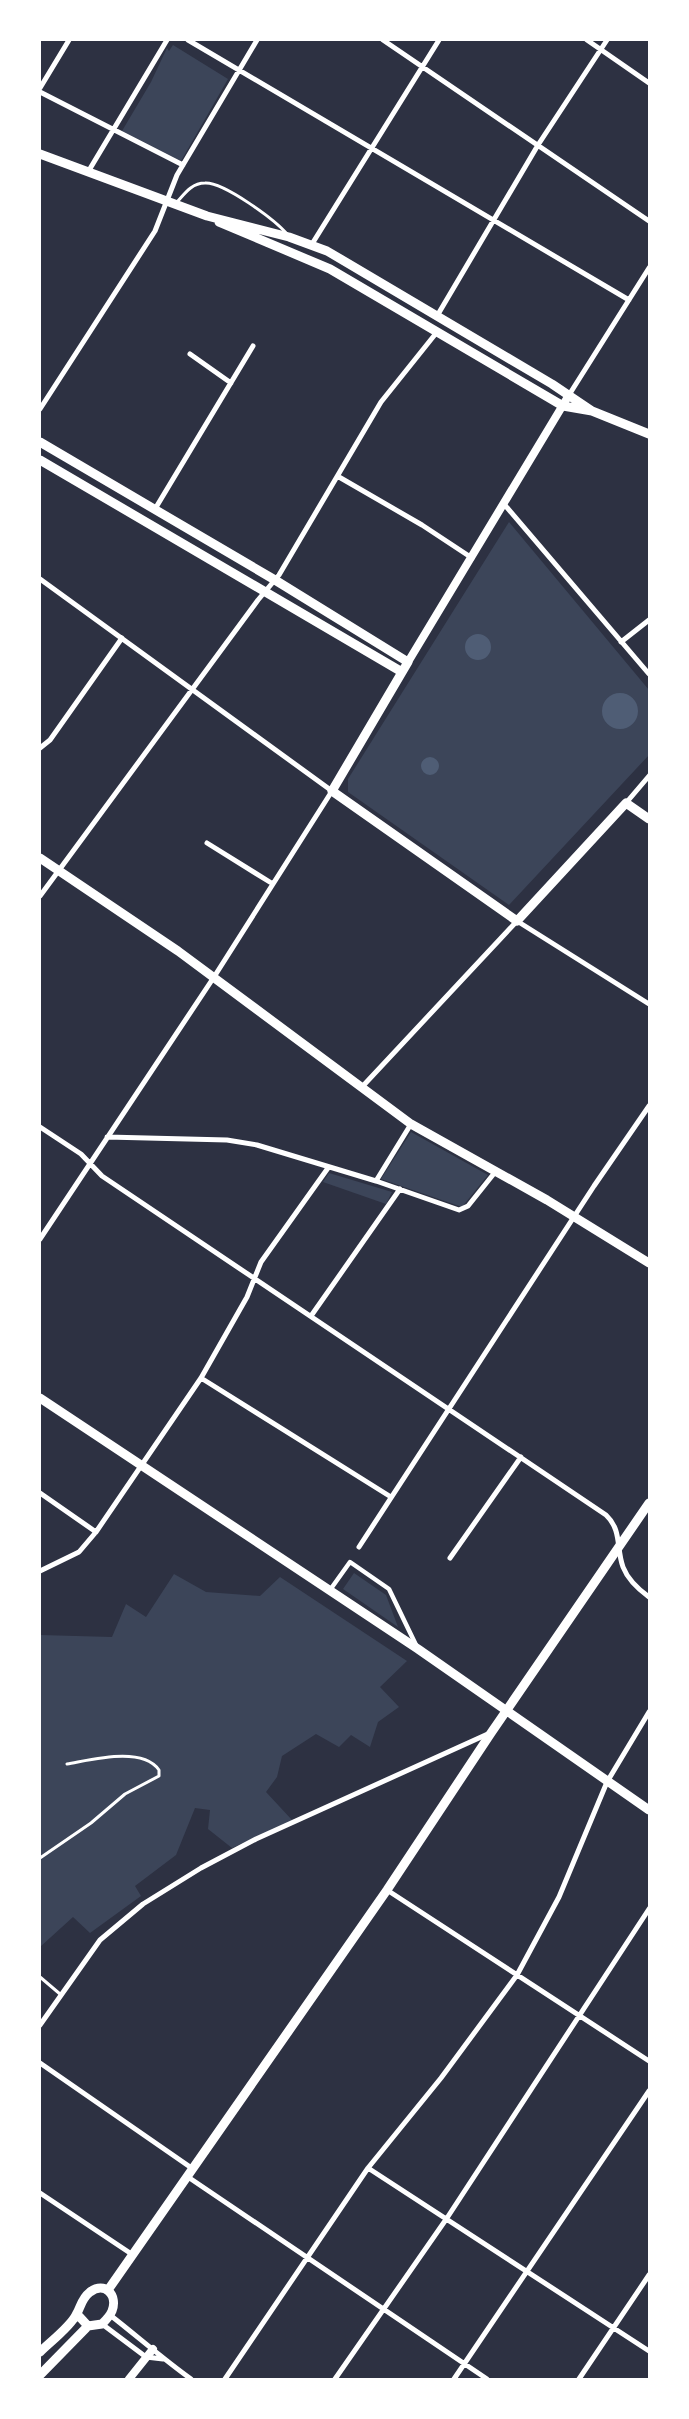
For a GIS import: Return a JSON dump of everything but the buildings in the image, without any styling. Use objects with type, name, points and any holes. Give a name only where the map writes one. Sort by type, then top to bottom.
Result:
[{"type":"main road","points":[[40,154],[207,216],[244,234],[330,269],[563,406],[592,411],[649,434]]},
{"type":"main road","points":[[207,216],[289,236],[312,244],[340,258],[569,395],[592,411]]},
{"type":"main road","points":[[40,442],[275,580],[408,662],[332,791],[517,921],[626,802],[649,818]]},
{"type":"main road","points":[[40,460],[402,672]]},
{"type":"main road","points":[[40,858],[214,977],[411,1124],[574,1216],[649,1263]]},
{"type":"main road","points":[[40,1398],[418,1649],[649,1810]]},
{"type":"main road","points":[[108,2290],[388,1890],[491,1733],[649,1503]]},
{"type":"main road","points":[[40,2352],[77,2314],[80,2303],[89,2292],[99,2288],[108,2290]]},
{"type":"main road","points":[[40,2375],[88,2326],[102,2324],[110,2315],[113,2304],[108,2290]]},
{"type":"main road","points":[[77,2314],[88,2326]]},
{"type":"street","points":[[40,88],[69,40]]},
{"type":"street","points":[[88,172],[167,40]]},
{"type":"street","points":[[188,40],[629,300]]},
{"type":"street","points":[[40,409],[155,231],[171,203],[173,183],[257,40]]},
{"type":"street","points":[[383,40],[649,221]]},
{"type":"street","points":[[312,244],[439,40]]},
{"type":"street","points":[[587,40],[649,83]]},
{"type":"street","points":[[437,316],[538,145],[607,40]]},
{"type":"street","points":[[40,92],[183,165]]},
{"type":"street","points":[[408,662],[569,395],[649,268]]},
{"type":"street","points":[[40,896],[275,580],[381,402],[436,332]]},
{"type":"street","points":[[155,510],[253,346]]},
{"type":"street","points":[[190,354],[231,383]]},
{"type":"street","points":[[338,477],[422,525],[472,558]]},
{"type":"street","points":[[504,504],[649,674]]},
{"type":"street","points":[[40,588],[42,581],[194,689],[332,791],[214,977],[40,1239]]},
{"type":"street","points":[[621,642],[649,620]]},
{"type":"street","points":[[42,747],[122,638]]},
{"type":"street","points":[[626,802],[649,776]]},
{"type":"street","points":[[206,843],[273,884]]},
{"type":"street","points":[[361,1088],[517,921],[649,1004]]},
{"type":"street","points":[[359,1547],[574,1216],[649,1106]]},
{"type":"street","points":[[376,1181],[411,1124]]},
{"type":"street","points":[[40,1126],[81,1154],[102,1176],[449,1408],[611,1520],[618,1532],[619,1545],[626,1573],[630,1580],[649,1597]]},
{"type":"street","points":[[108,1137],[227,1140],[268,1148],[328,1168],[376,1181],[461,1210],[468,1206],[496,1171]]},
{"type":"street","points":[[40,1571],[79,1552],[96,1532],[200,1378],[247,1297],[266,1254],[328,1168]]},
{"type":"street","points":[[311,1316],[400,1190]]},
{"type":"street","points":[[200,1378],[391,1497]]},
{"type":"street","points":[[450,1558],[521,1457]]},
{"type":"street","points":[[40,1493],[96,1532]]},
{"type":"street","points":[[330,1590],[350,1562],[389,1589],[418,1649]]},
{"type":"street","points":[[225,2379],[368,2168],[441,2078],[517,1975],[559,1898],[607,1782],[649,1712]]},
{"type":"street","points":[[40,2024],[88,1954],[115,1926],[143,1904],[201,1868],[256,1839],[491,1733]]},
{"type":"street","points":[[388,1890],[649,2061]]},
{"type":"street","points":[[335,2379],[385,2310],[447,2218],[649,1909]]},
{"type":"street","points":[[40,2063],[194,2169]]},
{"type":"street","points":[[454,2379],[649,2091]]},
{"type":"street","points":[[368,2168],[649,2350]]},
{"type":"street","points":[[188,2177],[487,2379]]},
{"type":"street","points":[[40,2193],[134,2255]]},
{"type":"street","points":[[579,2379],[649,2275]]},
{"type":"street","points":[[110,2315],[153,2349],[163,2360],[191,2379]]},
{"type":"street","points":[[102,2324],[146,2357],[163,2360]]},
{"type":"street","points":[[129,2379],[153,2349]]},
{"type":"lane","points":[[171,203],[188,189],[200,183],[212,184],[230,192],[273,221],[289,236]]},
{"type":"lane","points":[[40,1858],[91,1824],[125,1794],[154,1780],[158,1776],[159,1770],[156,1766],[131,1756],[108,1757],[67,1764]]},
{"type":"lane","points":[[40,1977],[60,1994]]},
{"type":"shaded area","points":[[173,45],[228,79],[181,161],[122,131],[151,82],[167,48],[169,51]]},
{"type":"shaded area","points":[[509,522],[649,690],[649,755],[509,905],[348,792],[348,779]]},
{"type":"shaded area","points":[[478,634],[487,638],[491,647],[487,656],[478,660],[469,656],[465,647],[469,638]]},
{"type":"shaded area","points":[[620,693],[627,694],[633,698],[637,704],[637,718],[633,724],[627,728],[620,729],[613,728],[607,724],[603,718],[602,711],[603,704],[607,698],[613,694]]},
{"type":"shaded area","points":[[430,757],[436,760],[439,766],[436,772],[430,775],[424,772],[421,766],[424,760]]},
{"type":"shaded area","points":[[411,1132],[488,1175],[462,1207],[381,1179]]},
{"type":"shaded area","points":[[329,1173],[392,1192],[386,1204],[323,1182]]},
{"type":"shaded area","points":[[354,1573],[386,1595],[398,1627],[343,1589]]},
{"type":"shaded area","points":[[174,1574],[206,1592],[260,1596],[280,1577],[407,1661],[380,1687],[399,1707],[378,1722],[370,1747],[351,1735],[339,1747],[316,1734],[282,1756],[277,1777],[266,1792],[292,1820],[232,1848],[208,1829],[210,1810],[195,1808],[176,1855],[135,1886],[141,1896],[90,1933],[73,1917],[40,1947],[40,1635],[112,1637],[126,1604],[146,1617]]}]
